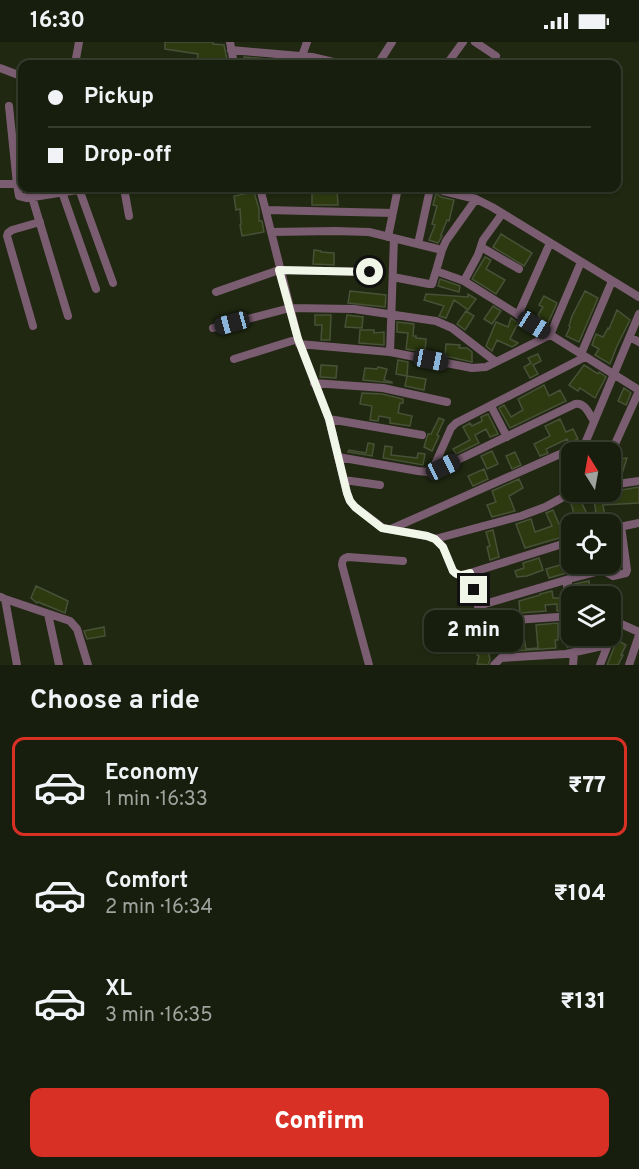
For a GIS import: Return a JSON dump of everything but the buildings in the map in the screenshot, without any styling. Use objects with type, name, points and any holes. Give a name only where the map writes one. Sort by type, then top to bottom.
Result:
[{"type":"street","points":[[76,60],[79,42]]},
{"type":"street","points":[[302,56],[307,42]]},
{"type":"street","points":[[381,60],[392,42]]},
{"type":"street","points":[[450,60],[463,42]]},
{"type":"street","points":[[475,42],[496,56]]},
{"type":"street","points":[[233,60],[229,44],[325,60]]},
{"type":"street","points":[[0,68],[18,75]]},
{"type":"street","points":[[9,106],[18,190]]},
{"type":"street","points":[[0,184],[17,184]]},
{"type":"street","points":[[18,192],[22,198],[53,192]]},
{"type":"street","points":[[57,192],[96,289]]},
{"type":"street","points":[[80,192],[113,283]]},
{"type":"street","points":[[125,192],[129,216]]},
{"type":"street","points":[[261,192],[299,342],[329,419],[350,501],[355,507],[382,528],[435,539],[443,547],[453,571],[460,576],[561,544]]},
{"type":"street","points":[[390,352],[393,277],[391,238],[397,192]]},
{"type":"street","points":[[418,244],[429,192]]},
{"type":"street","points":[[453,192],[472,198],[502,214],[639,297]]},
{"type":"street","points":[[468,192],[472,198]]},
{"type":"street","points":[[33,197],[68,316]]},
{"type":"street","points":[[393,277],[432,284],[442,250],[472,198]]},
{"type":"street","points":[[266,210],[393,213]]},
{"type":"street","points":[[464,281],[483,240],[502,214]]},
{"type":"street","points":[[33,326],[7,236],[12,230],[40,222]]},
{"type":"street","points":[[271,232],[369,232],[442,250]]},
{"type":"street","points":[[518,315],[550,243]]},
{"type":"street","points":[[481,247],[519,269]]},
{"type":"street","points":[[234,359],[299,342],[390,352],[479,368],[486,367],[550,335],[581,262]]},
{"type":"street","points":[[216,292],[279,270],[370,272]]},
{"type":"street","points":[[436,271],[464,281],[639,391],[616,442]]},
{"type":"street","points":[[432,471],[451,428],[456,423],[583,356],[612,281]]},
{"type":"street","points":[[213,328],[290,308],[354,309],[436,321],[452,327],[495,362]]},
{"type":"street","points":[[585,442],[639,314]]},
{"type":"street","points":[[630,337],[639,342]]},
{"type":"street","points":[[315,383],[383,388],[447,402]]},
{"type":"street","points":[[338,457],[418,471],[432,471],[578,403],[583,405],[594,421]]},
{"type":"street","points":[[491,406],[507,437]]},
{"type":"street","points":[[329,419],[422,435]]},
{"type":"street","points":[[389,530],[561,454]]},
{"type":"street","points":[[344,480],[380,485]]},
{"type":"street","points":[[621,483],[639,481]]},
{"type":"street","points":[[435,539],[532,513],[561,498]]},
{"type":"street","points":[[610,574],[613,576],[626,573],[627,570],[621,526],[639,523]]},
{"type":"street","points":[[369,665],[342,561],[348,557],[404,561]]},
{"type":"street","points":[[470,573],[482,620],[486,622],[561,616]]},
{"type":"street","points":[[478,606],[588,574]]},
{"type":"street","points":[[567,586],[569,579]]},
{"type":"street","points":[[17,665],[4,621],[2,598],[75,624],[88,665]]},
{"type":"street","points":[[48,614],[59,665]]},
{"type":"street","points":[[621,624],[639,633],[629,665]]},
{"type":"street","points":[[494,665],[501,658],[574,653],[603,646]]},
{"type":"street","points":[[600,665],[607,646]]},
{"type":"street","points":[[573,665],[574,653]]},
{"type":"route","points":[[370,272],[279,270],[305,361],[329,419],[350,501],[382,528],[435,539],[443,547],[456,574],[460,576],[470,573],[474,590]]}]
